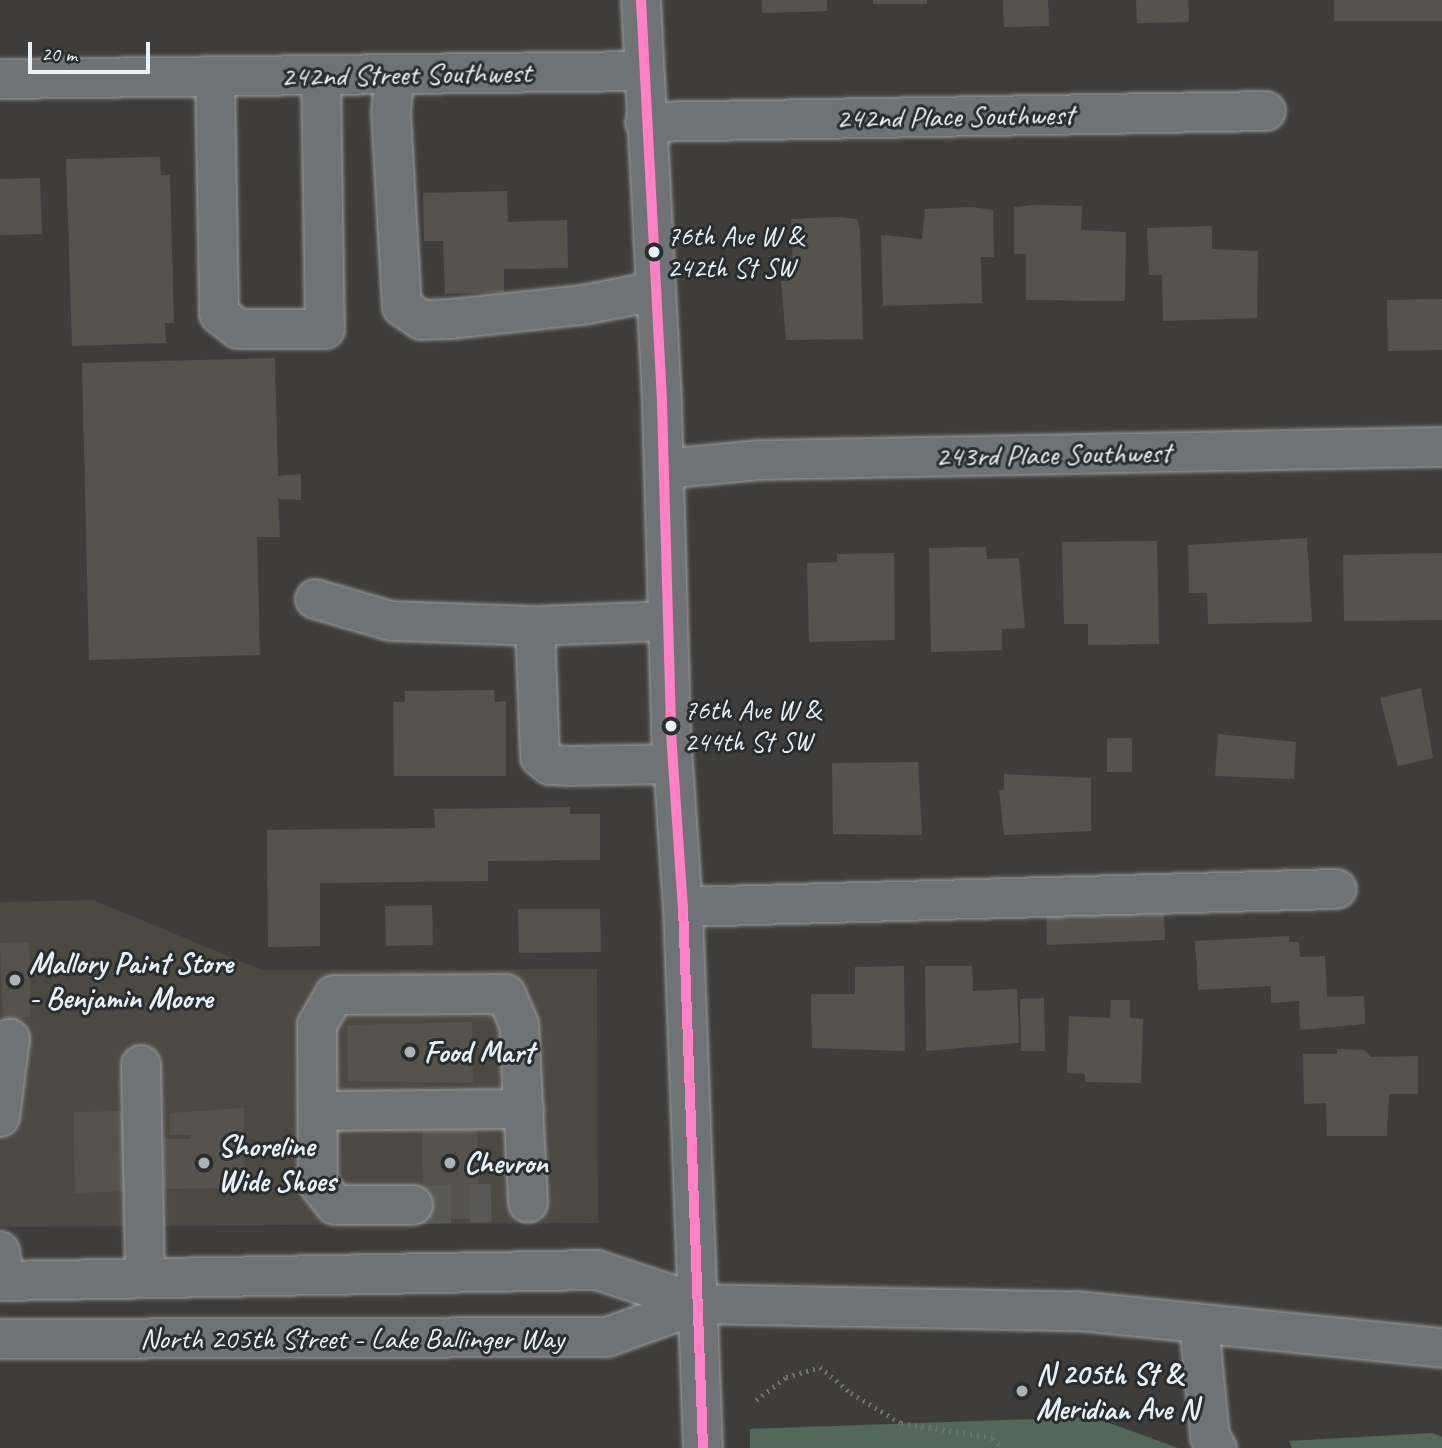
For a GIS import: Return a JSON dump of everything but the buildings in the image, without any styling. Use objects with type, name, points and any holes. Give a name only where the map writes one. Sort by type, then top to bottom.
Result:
[{"type":"street","points":[[641,0],[664,469],[673,764],[683,907],[702,1448]]},
{"type":"street","name":"242nd Street Southwest","points":[[0,79],[643,71]]},
{"type":"street","points":[[395,74],[391,111],[402,307],[421,320],[451,319],[583,305],[655,291]]},
{"type":"street","points":[[215,76],[219,314],[238,329],[325,329],[321,75]]},
{"type":"street","name":"242nd Place Southwest","points":[[645,122],[1266,111]]},
{"type":"street","name":"243rd Place Southwest","points":[[664,469],[760,460],[1442,447]]},
{"type":"street","points":[[315,599],[391,621],[535,626],[668,621]]},
{"type":"street","points":[[535,626],[540,757],[550,765],[673,764]]},
{"type":"street","points":[[683,907],[1337,889]]},
{"type":"street","points":[[413,1205],[335,1205],[318,1182],[317,1025],[334,995],[506,993],[519,1024],[528,1203]]},
{"type":"street","points":[[0,1116],[10,1039]]},
{"type":"street","points":[[141,1065],[145,1278]]},
{"type":"street","points":[[318,1111],[524,1109]]},
{"type":"street","name":"North 205th Street - Lake Ballinger Way","points":[[2,1271],[145,1278],[597,1270],[699,1304],[1079,1311],[1442,1348]]},
{"type":"street","name":"North 205th Street - Lake Ballinger Way","points":[[0,1339],[607,1337],[699,1304]]},
{"type":"street","points":[[1199,1324],[1210,1437],[1217,1448]]},
{"type":"path","points":[[756,1400],[786,1377],[820,1367],[851,1393],[901,1423],[993,1438],[1002,1448]]},
{"type":"shaded area","points":[[93,900],[262,970],[597,969],[598,1223],[0,1227],[0,902]]},
{"type":"green space","points":[[1093,1417],[1178,1448],[750,1448],[750,1429]]},
{"type":"green space","points":[[1432,1433],[1442,1437],[1442,1448],[1292,1448],[1289,1441]]},
{"type":"tunnel","points":[[413,1205],[491,1203]]},
{"type":"transit line","points":[[641,0],[662,404],[671,733],[683,907],[703,1448]]},
{"type":"place","name":"76th Ave W & 242th St SW","points":[[654,252]]},
{"type":"place","name":"76th Ave W & 244th St SW","points":[[671,726]]},
{"type":"place","name":"Mallory Paint Store - Benjamin Moore","points":[[15,980]]},
{"type":"place","name":"Food Mart","points":[[410,1052]]},
{"type":"place","name":"Shoreline Wide Shoes","points":[[204,1163]]},
{"type":"place","name":"Chevron","points":[[450,1163]]},
{"type":"place","name":"N 205th St & Meridian Ave N","points":[[1022,1391]]}]
